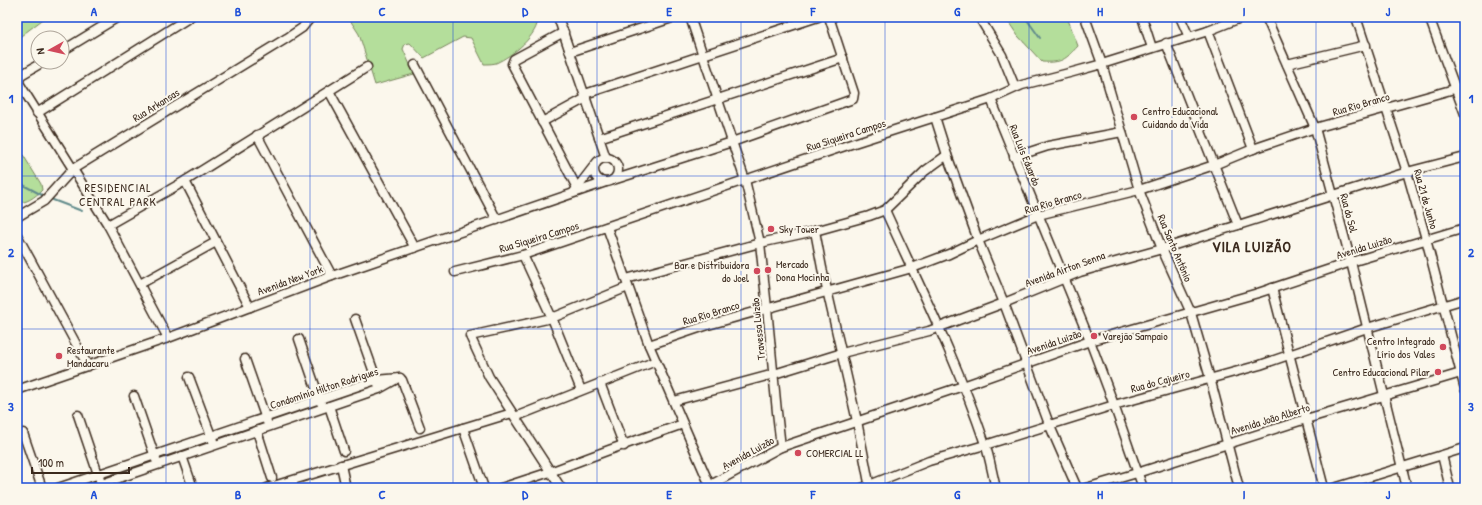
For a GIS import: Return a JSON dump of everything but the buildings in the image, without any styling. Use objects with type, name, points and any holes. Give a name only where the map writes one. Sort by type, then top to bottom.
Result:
[{"type":"street","points":[[70,45],[118,17]]},
{"type":"street","points":[[37,113],[190,17]]},
{"type":"street","name":"Rua Arkansas","points":[[17,217],[44,201],[74,169],[287,38],[302,28],[311,17]]},
{"type":"street","points":[[558,17],[606,158]]},
{"type":"street","points":[[570,52],[675,17]]},
{"type":"street","name":"Travessa Luizão","points":[[690,17],[745,180],[760,243],[781,447]]},
{"type":"street","points":[[542,122],[585,96],[818,17]]},
{"type":"street","points":[[599,138],[843,58],[829,17]]},
{"type":"street","points":[[979,17],[1002,56],[1015,87]]},
{"type":"street","name":"Rua Santo Antônio","points":[[1086,17],[1102,64],[1139,190],[1162,249],[1191,313],[1239,488]]},
{"type":"street","points":[[1142,17],[1152,48]]},
{"type":"street","points":[[1180,17],[1189,37]]},
{"type":"street","name":"Rua Siqueira Campos","points":[[455,272],[523,255],[854,143],[990,99],[1015,87],[1102,64],[1189,37],[1242,17]]},
{"type":"street","name":"Rua do Sol","points":[[1266,17],[1315,128],[1351,262],[1407,488]]},
{"type":"street","name":"Rua 21 de Junho","points":[[1356,17],[1407,172],[1464,373],[1465,389]]},
{"type":"street","points":[[1429,17],[1465,114]]},
{"type":"street","points":[[1208,30],[1252,149]]},
{"type":"street","points":[[564,32],[512,62],[512,64],[575,191],[599,160],[606,158],[616,162],[622,174],[630,175]]},
{"type":"street","points":[[1166,43],[1238,225]]},
{"type":"street","points":[[1287,64],[1366,45]]},
{"type":"street","name":"Avenida New York","points":[[18,387],[88,366],[168,338],[332,276],[497,220],[575,191],[732,142],[849,101],[854,96],[854,93],[843,58]]},
{"type":"street","points":[[415,66],[497,220]]},
{"type":"street","points":[[108,225],[185,181],[367,67]]},
{"type":"street","points":[[30,70],[21,75],[19,83],[108,225],[168,338]]},
{"type":"street","name":"Rua Rio Branco","points":[[649,345],[708,325],[912,268],[1038,216],[1139,190],[1214,165],[1252,149],[1315,128],[1465,86]]},
{"type":"street","points":[[329,91],[415,248]]},
{"type":"street","name":"Rua Luís Eduardo","points":[[990,99],[1090,341],[1143,488]]},
{"type":"street","points":[[935,117],[947,155],[978,240],[1004,303],[1048,424],[1076,488]]},
{"type":"street","points":[[1014,157],[1048,146],[1122,132]]},
{"type":"street","points":[[257,135],[332,276]]},
{"type":"street","points":[[561,488],[489,377],[470,336],[552,318],[627,283],[760,243],[856,221],[885,210],[925,171],[947,155]]},
{"type":"street","name":"Avenida Airton Senna","points":[[674,401],[774,374],[842,353],[940,328],[1080,272],[1162,249],[1407,172],[1465,157]]},
{"type":"street","points":[[594,166],[596,177],[602,182],[609,181],[618,175],[619,168]]},
{"type":"street","points":[[185,181],[250,307]]},
{"type":"street","points":[[885,210],[940,328],[986,445],[996,488]]},
{"type":"street","points":[[607,227],[649,345],[674,401],[709,487]]},
{"type":"street","name":"Avenida Luizão","points":[[709,487],[781,447],[963,386],[1090,341],[1191,313],[1351,262],[1465,228]]},
{"type":"street","points":[[815,231],[857,421],[867,487]]},
{"type":"street","points":[[17,235],[88,366]]},
{"type":"street","points":[[140,284],[216,242]]},
{"type":"street","points":[[523,255],[552,318],[582,390]]},
{"type":"street","points":[[1272,288],[1324,488]]},
{"type":"street","name":"Rua do Cajueiro","points":[[867,487],[930,461],[986,445],[1048,424],[1289,356],[1367,328],[1465,299]]},
{"type":"street","points":[[355,319],[378,384]]},
{"type":"street","points":[[299,339],[320,399],[326,407],[344,451]]},
{"type":"street","points":[[245,359],[269,426]]},
{"type":"street","points":[[267,488],[463,428],[513,415],[656,361]]},
{"type":"street","name":"Avenida João Alberto","points":[[1086,488],[1137,473],[1227,443],[1464,373]]},
{"type":"street","points":[[190,377],[214,445]]},
{"type":"street","name":"Condomínio Hilton Rodrigues","points":[[58,488],[320,399],[400,378],[420,428]]},
{"type":"street","points":[[600,383],[624,446]]},
{"type":"street","name":"Condomínio Hilton Rodrigues","points":[[90,488],[108,485],[182,456],[326,407],[378,384]]},
{"type":"street","points":[[134,396],[157,465]]},
{"type":"street","points":[[78,415],[98,474],[108,485]]},
{"type":"street","points":[[500,488],[550,472],[683,424]]},
{"type":"street","points":[[463,428],[484,488]]},
{"type":"street","points":[[257,431],[272,478]]},
{"type":"street","points":[[23,433],[42,488]]},
{"type":"street","points":[[1334,488],[1465,448]]},
{"type":"street","points":[[1442,455],[1450,488]]},
{"type":"street","points":[[182,456],[193,488]]},
{"type":"street","points":[[341,465],[346,488]]},
{"type":"street","points":[[1365,479],[1367,488]]},
{"type":"green space","points":[[17,17],[46,17],[17,39]]},
{"type":"green space","points":[[348,17],[538,17],[534,31],[529,38],[517,50],[496,63],[484,64],[471,38],[463,37],[424,58],[410,43],[405,44],[403,49],[414,74],[375,85],[359,34]]},
{"type":"green space","points":[[1005,17],[1067,17],[1078,46],[1063,60],[1042,62],[1018,36]]},
{"type":"green space","points":[[17,145],[41,184],[42,190],[24,202],[17,202]]},
{"type":"waterway","points":[[1025,17],[1040,38]]},
{"type":"waterway","points":[[17,179],[25,186],[42,195]]},
{"type":"waterway","points":[[53,200],[82,211]]},
{"type":"place","name":"Centro Educacional Cuidando da Vida","points":[[1134,117]]},
{"type":"place","name":"Sky Tower","points":[[771,229]]},
{"type":"place","name":"Mercado Dona Mocinha","points":[[768,270]]},
{"type":"place","name":"Bar e Distribuidora do Joel","points":[[757,271]]},
{"type":"place","name":"Varejão Sampaio","points":[[1094,336]]},
{"type":"place","name":"Centro Integrado Lírio dos Vales","points":[[1443,347]]},
{"type":"place","name":"Restaurante Mandacaru","points":[[59,356]]},
{"type":"place","name":"Centro Educacional Pilar","points":[[1438,372]]},
{"type":"place","name":"COMERCIAL LL","points":[[798,453]]},
{"type":"district","name":"RESIDENCIAL CENTRAL PARK","points":[[118,194]]},
{"type":"district","name":"VILA LUIZÃO","points":[[1252,246]]}]
